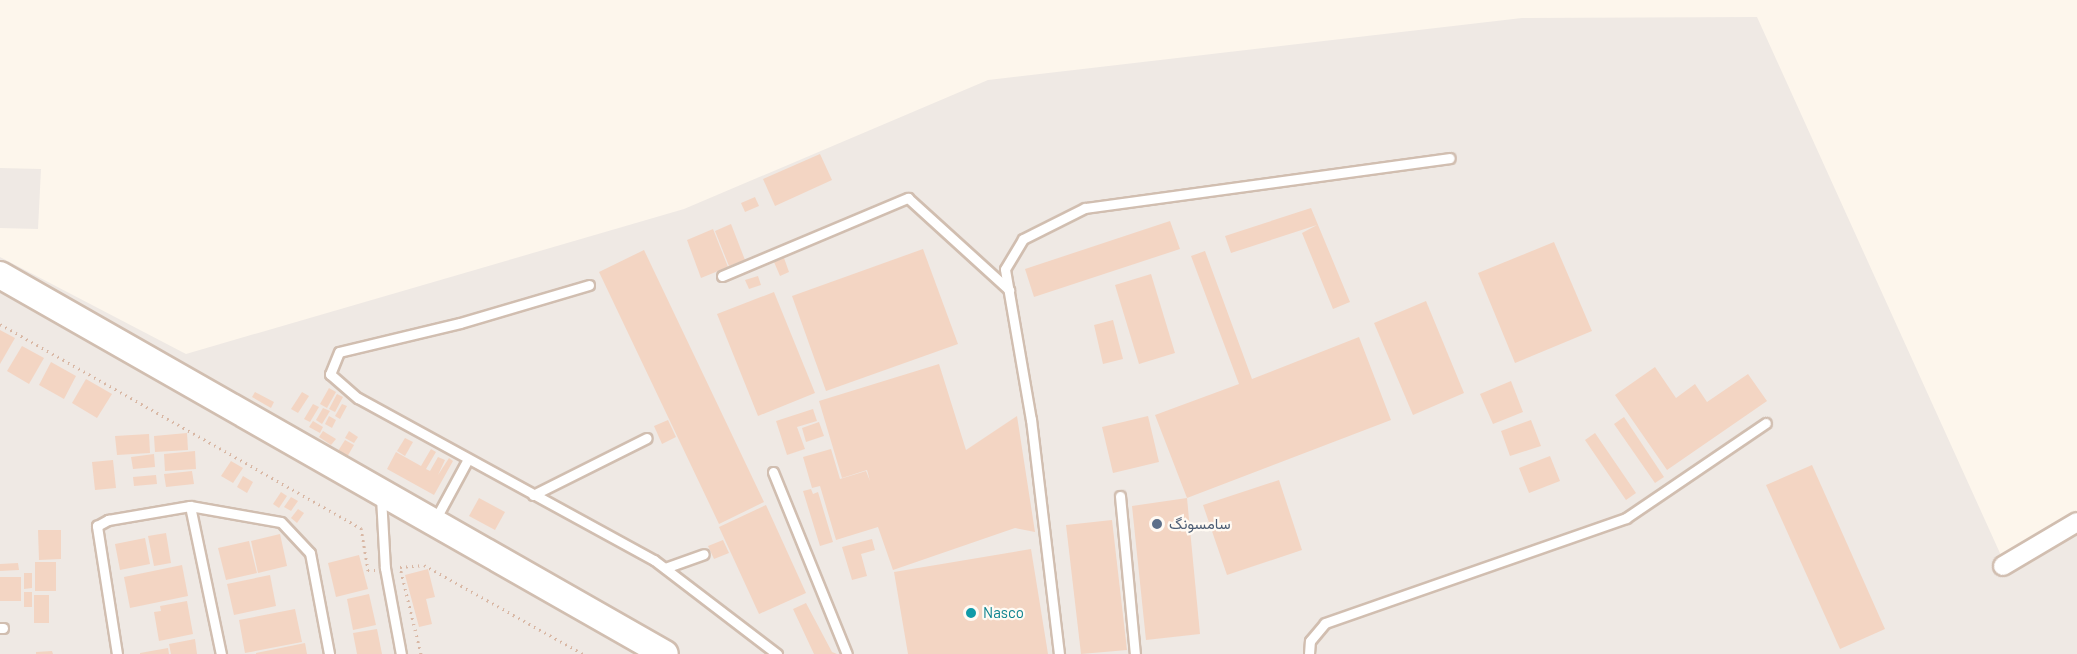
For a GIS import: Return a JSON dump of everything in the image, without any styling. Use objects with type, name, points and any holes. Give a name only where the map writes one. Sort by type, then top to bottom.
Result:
[{"type":"street","points":[[0,275],[665,654]]},
{"type":"street","points":[[2003,566],[2077,522]]},
{"type":"lane","points":[[1059,654],[1031,420],[1005,268],[1023,239],[1085,208],[1450,158]]},
{"type":"lane","points":[[722,276],[908,198],[1009,290]]},
{"type":"lane","points":[[589,285],[460,323],[339,352],[330,374],[358,398],[664,568],[777,654]]},
{"type":"lane","points":[[1309,654],[1310,641],[1325,623],[1626,518],[1766,423]]},
{"type":"lane","points":[[533,495],[647,438]]},
{"type":"lane","points":[[434,522],[468,459]]},
{"type":"lane","points":[[773,472],[847,654]]},
{"type":"lane","points":[[381,491],[385,568],[401,654]]},
{"type":"lane","points":[[1120,496],[1134,654]]},
{"type":"lane","points":[[190,506],[221,654]]},
{"type":"lane","points":[[117,654],[97,526],[108,520],[190,506],[280,522],[310,553],[329,654]]},
{"type":"lane","points":[[664,568],[704,554]]},
{"type":"path","points":[[0,324],[361,528],[368,570],[424,565],[583,654]]},
{"type":"path","points":[[400,567],[421,654]]},
{"type":"shaded area","points":[[1757,17],[2004,562],[2077,523],[2077,654],[0,654],[0,257],[186,354],[684,209],[988,80],[1522,18]]},
{"type":"shaded area","points":[[0,168],[41,169],[38,229],[0,228]]},
{"type":"building","points":[[820,154],[832,180],[775,206],[763,179]]},
{"type":"building","points":[[755,197],[759,206],[745,212],[741,203]]},
{"type":"building","points":[[1311,208],[1350,302],[1333,309],[1302,233],[1317,225],[1231,253],[1225,236]]},
{"type":"building","points":[[1170,221],[1180,249],[1034,297],[1025,269]]},
{"type":"building","points":[[731,224],[745,260],[729,266],[715,231]]},
{"type":"building","points":[[713,229],[728,267],[701,278],[687,240]]},
{"type":"building","points":[[1554,242],[1592,331],[1515,363],[1478,273]]},
{"type":"building","points":[[923,249],[958,344],[826,391],[792,296]]},
{"type":"building","points":[[644,250],[764,502],[719,524],[599,272]]},
{"type":"building","points":[[1205,251],[1252,379],[1359,337],[1391,420],[1187,498],[1155,415],[1239,384],[1191,256]]},
{"type":"building","points":[[784,258],[789,272],[780,276],[774,262]]},
{"type":"building","points":[[1151,274],[1175,353],[1139,364],[1115,285]]},
{"type":"building","points":[[758,276],[761,285],[749,289],[745,280]]},
{"type":"building","points":[[774,292],[815,393],[758,416],[717,314]]},
{"type":"building","points":[[1426,301],[1464,393],[1413,415],[1374,323]]},
{"type":"building","points":[[1113,320],[1123,359],[1103,364],[1094,325]]},
{"type":"building","points":[[0,330],[15,338],[0,364]]},
{"type":"building","points":[[22,346],[44,358],[29,384],[7,371]]},
{"type":"building","points":[[51,362],[76,376],[64,399],[39,385]]},
{"type":"building","points":[[939,364],[966,450],[1017,416],[1035,532],[1015,528],[893,570],[878,527],[836,540],[820,486],[812,488],[803,457],[831,449],[840,479],[866,471],[870,481],[867,470],[842,478],[819,401]]},
{"type":"building","points":[[1655,367],[1676,398],[1695,384],[1707,402],[1748,374],[1767,401],[1667,470],[1615,395]]},
{"type":"building","points":[[86,379],[112,394],[97,418],[72,403]]},
{"type":"building","points":[[1511,381],[1523,412],[1493,424],[1480,394]]},
{"type":"building","points":[[329,388],[336,392],[327,408],[320,404]]},
{"type":"building","points":[[255,392],[274,402],[271,408],[252,397]]},
{"type":"building","points":[[302,392],[309,396],[298,413],[291,409]]},
{"type":"building","points":[[337,394],[343,397],[335,412],[329,409]]},
{"type":"building","points":[[313,404],[319,407],[310,422],[304,419]]},
{"type":"building","points":[[342,404],[347,406],[340,419],[335,416]]},
{"type":"building","points":[[323,408],[330,411],[322,424],[316,420]]},
{"type":"building","points":[[813,409],[817,421],[797,427],[805,449],[787,455],[776,421]]},
{"type":"building","points":[[329,416],[336,420],[332,428],[325,424]]},
{"type":"building","points":[[1148,416],[1159,462],[1113,473],[1102,427]]},
{"type":"building","points":[[1624,417],[1664,477],[1655,483],[1614,424]]},
{"type":"building","points":[[668,420],[676,437],[662,444],[654,426]]},
{"type":"building","points":[[1531,420],[1541,446],[1510,456],[1501,431]]},
{"type":"building","points":[[313,421],[323,427],[320,433],[309,427]]},
{"type":"building","points":[[819,422],[824,436],[806,442],[802,428]]},
{"type":"building","points":[[323,431],[336,439],[331,445],[319,437]]},
{"type":"building","points":[[349,431],[358,437],[354,443],[345,438]]},
{"type":"building","points":[[187,433],[188,450],[155,452],[154,436]]},
{"type":"building","points":[[1595,433],[1636,493],[1626,500],[1585,440]]},
{"type":"building","points":[[149,434],[150,453],[117,455],[115,436]]},
{"type":"building","points":[[405,438],[413,442],[405,456],[397,451]]},
{"type":"building","points":[[345,440],[354,445],[347,457],[338,451]]},
{"type":"building","points":[[431,449],[436,452],[426,469],[430,471],[438,457],[445,460],[438,475],[449,458],[453,461],[434,495],[387,469],[396,452],[421,466]]},
{"type":"building","points":[[195,451],[196,469],[165,471],[164,454]]},
{"type":"building","points":[[154,454],[155,467],[133,469],[131,457]]},
{"type":"building","points":[[1550,456],[1560,481],[1529,493],[1519,468]]},
{"type":"building","points":[[113,460],[116,488],[95,490],[92,462]]},
{"type":"building","points":[[231,461],[243,468],[233,483],[221,476]]},
{"type":"building","points":[[1812,465],[1885,629],[1840,649],[1766,485]]},
{"type":"building","points":[[192,471],[194,484],[166,487],[164,474]]},
{"type":"building","points":[[156,475],[157,484],[134,486],[133,477]]},
{"type":"building","points":[[243,476],[253,482],[247,493],[237,487]]},
{"type":"building","points":[[1279,480],[1302,550],[1227,575],[1203,505]]},
{"type":"building","points":[[811,489],[813,494],[818,492],[833,542],[820,546],[803,491]]},
{"type":"building","points":[[281,492],[287,496],[279,508],[273,504]]},
{"type":"building","points":[[291,497],[298,501],[291,511],[284,507]]},
{"type":"building","points":[[479,498],[505,512],[495,530],[469,516]]},
{"type":"building","points":[[1187,498],[1200,634],[1146,640],[1132,506]]},
{"type":"building","points":[[766,505],[806,593],[759,614],[719,527]]},
{"type":"building","points":[[298,509],[304,513],[297,523],[291,518]]},
{"type":"building","points":[[1112,520],[1127,650],[1081,654],[1066,525]]},
{"type":"building","points":[[38,530],[61,530],[61,559],[39,560]]},
{"type":"building","points":[[166,533],[171,563],[154,566],[148,536]]},
{"type":"building","points":[[280,534],[287,566],[258,573],[251,541]]},
{"type":"building","points":[[145,538],[150,564],[120,570],[115,544]]},
{"type":"building","points":[[872,539],[875,550],[861,554],[867,576],[852,580],[842,547]]},
{"type":"building","points":[[723,540],[729,553],[714,559],[708,546]]},
{"type":"building","points":[[249,541],[257,573],[226,580],[218,548]]},
{"type":"building","name":"Nasco","points":[[1031,549],[1048,654],[908,654],[894,572]]},
{"type":"building","points":[[359,555],[368,589],[336,597],[328,563]]},
{"type":"building","points":[[35,562],[56,562],[56,591],[35,591]]},
{"type":"building","points":[[18,563],[19,570],[0,571],[0,564]]},
{"type":"building","points":[[182,565],[188,596],[130,608],[124,577]]},
{"type":"building","points":[[428,569],[435,597],[426,599],[432,624],[419,627],[405,575]]},
{"type":"building","points":[[24,573],[32,573],[32,588],[24,589]]},
{"type":"building","points":[[270,575],[276,606],[234,615],[227,584]]},
{"type":"building","points":[[0,577],[21,577],[21,601],[0,601]]},
{"type":"building","points":[[24,592],[32,592],[32,607],[24,607]]},
{"type":"building","points":[[369,594],[376,625],[353,630],[347,599]]},
{"type":"building","points":[[34,595],[49,595],[49,623],[34,623]]},
{"type":"building","points":[[187,601],[193,634],[159,641],[154,612],[161,611],[160,606]]},
{"type":"building","points":[[806,603],[832,652],[837,654],[814,654],[793,609]]},
{"type":"building","points":[[295,609],[302,642],[245,653],[239,620]]},
{"type":"building","points":[[377,629],[382,654],[357,654],[353,633]]},
{"type":"building","points":[[195,639],[197,654],[171,654],[169,644]]},
{"type":"building","points":[[305,643],[307,654],[256,654],[256,653]]},
{"type":"building","points":[[168,648],[169,654],[140,654],[140,653]]},
{"type":"building","points":[[52,651],[53,654],[36,654],[36,652]]},
{"type":"place","name":"سامسونگ","points":[[1157,524]]},
{"type":"place","name":"Nasco","points":[[971,613]]}]
